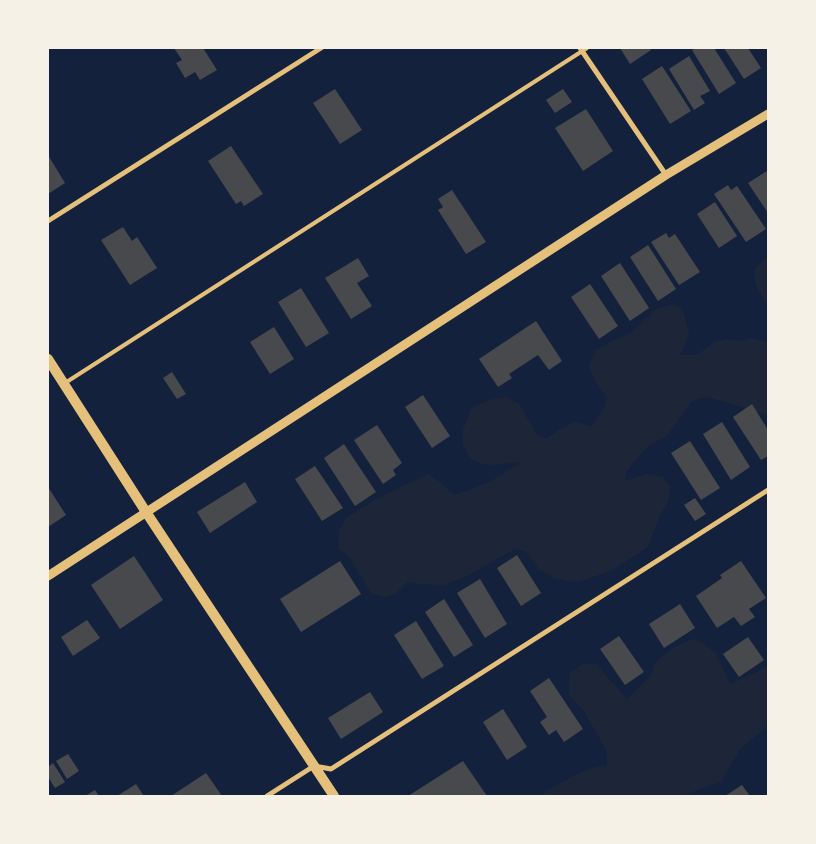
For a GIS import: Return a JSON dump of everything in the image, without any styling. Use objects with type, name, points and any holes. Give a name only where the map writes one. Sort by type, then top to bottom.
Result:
[{"type":"main road","points":[[48,359],[146,512],[334,796]]},
{"type":"street","points":[[48,221],[321,48]]},
{"type":"street","points":[[583,49],[666,175]]},
{"type":"street","points":[[48,576],[666,175],[768,114]]},
{"type":"street","points":[[267,796],[314,766],[331,769],[768,490]]},
{"type":"lane","points":[[64,384],[583,49]]},
{"type":"shaded area","points":[[768,258],[768,305],[756,286],[754,270]]},
{"type":"shaded area","points":[[673,304],[683,310],[689,332],[684,348],[679,355],[697,355],[714,342],[729,339],[742,341],[750,338],[768,342],[768,414],[706,397],[691,402],[668,435],[650,445],[635,460],[626,473],[625,481],[647,474],[663,477],[671,487],[668,501],[659,517],[648,547],[613,570],[579,582],[553,578],[540,570],[525,551],[515,549],[465,577],[444,585],[407,582],[396,594],[386,597],[372,594],[349,557],[338,548],[339,531],[346,518],[374,500],[428,474],[454,495],[491,481],[521,462],[493,465],[481,464],[470,458],[463,444],[463,430],[471,409],[488,400],[507,397],[519,404],[537,434],[547,439],[558,430],[575,422],[592,426],[604,408],[607,397],[595,381],[589,366],[596,350],[631,333],[656,309]]},
{"type":"shaded area","points":[[693,639],[702,642],[716,654],[730,684],[768,665],[768,726],[741,748],[722,781],[682,796],[543,796],[542,794],[575,775],[592,768],[607,765],[607,751],[583,710],[569,695],[569,673],[583,664],[596,664],[627,699],[651,675],[655,662],[676,646]]},
{"type":"building","points":[[174,48],[203,48],[217,70],[200,80],[195,72],[185,78],[176,63],[182,60]]},
{"type":"building","points":[[620,48],[650,48],[651,50],[630,64]]},
{"type":"building","points":[[697,48],[714,48],[736,83],[719,94],[692,50]]},
{"type":"building","points":[[724,48],[748,48],[761,68],[744,79]]},
{"type":"building","points":[[689,56],[710,91],[700,96],[705,103],[694,110],[669,69]]},
{"type":"building","points":[[662,66],[691,111],[670,124],[642,79]]},
{"type":"building","points":[[335,89],[362,130],[340,144],[313,103]]},
{"type":"building","points":[[563,89],[572,102],[555,113],[546,100]]},
{"type":"building","points":[[586,109],[613,151],[583,171],[555,128]]},
{"type":"building","points":[[231,146],[263,194],[244,206],[241,201],[236,204],[208,161]]},
{"type":"building","points":[[48,155],[65,183],[48,194]]},
{"type":"building","points":[[768,172],[768,213],[748,183]]},
{"type":"building","points":[[728,185],[731,190],[737,186],[766,229],[746,242],[714,194]]},
{"type":"building","points":[[452,190],[486,242],[466,254],[438,210],[443,207],[438,199]]},
{"type":"building","points":[[715,202],[737,236],[719,248],[697,214]]},
{"type":"building","points":[[123,227],[132,241],[137,237],[157,268],[130,285],[101,240]]},
{"type":"building","points":[[666,233],[669,238],[675,234],[700,272],[679,285],[651,242]]},
{"type":"building","points":[[648,245],[676,289],[658,301],[630,257]]},
{"type":"building","points":[[358,258],[369,276],[357,283],[372,306],[351,319],[325,278]]},
{"type":"building","points":[[620,263],[649,308],[630,321],[601,276]]},
{"type":"building","points":[[590,284],[618,326],[599,339],[571,297]]},
{"type":"building","points":[[301,288],[329,333],[306,347],[278,302]]},
{"type":"building","points":[[536,321],[562,361],[549,370],[538,355],[509,374],[512,378],[498,387],[479,359]]},
{"type":"building","points":[[274,327],[294,359],[270,374],[250,342]]},
{"type":"building","points":[[172,372],[186,394],[177,399],[163,378]]},
{"type":"building","points":[[423,395],[450,436],[432,448],[405,407]]},
{"type":"building","points":[[752,404],[768,430],[768,456],[761,460],[733,417]]},
{"type":"building","points":[[722,422],[750,467],[731,480],[703,434]]},
{"type":"building","points":[[377,425],[402,463],[393,470],[396,475],[383,484],[354,440]]},
{"type":"building","points":[[690,441],[720,488],[701,500],[671,453]]},
{"type":"building","points":[[344,444],[376,492],[355,506],[324,458]]},
{"type":"building","points":[[315,466],[343,508],[322,521],[295,479]]},
{"type":"building","points":[[245,482],[257,502],[210,533],[197,512]]},
{"type":"building","points":[[48,487],[66,515],[48,527]]},
{"type":"building","points":[[695,498],[706,514],[695,521],[684,505]]},
{"type":"building","points":[[517,555],[541,593],[521,606],[497,568]]},
{"type":"building","points":[[134,556],[163,600],[120,629],[91,585]]},
{"type":"building","points":[[340,561],[361,594],[301,632],[280,599]]},
{"type":"building","points":[[741,561],[766,598],[749,609],[755,617],[741,626],[734,617],[717,628],[696,596],[722,578],[720,575]]},
{"type":"building","points":[[480,579],[507,624],[485,638],[457,593]]},
{"type":"building","points":[[444,599],[473,645],[454,657],[425,612]]},
{"type":"building","points":[[680,604],[695,628],[664,648],[649,624]]},
{"type":"building","points":[[87,620],[100,638],[73,656],[61,637]]},
{"type":"building","points":[[416,621],[444,666],[422,679],[394,635]]},
{"type":"building","points":[[619,636],[644,672],[625,685],[600,649]]},
{"type":"building","points":[[748,637],[764,660],[739,677],[723,654]]},
{"type":"building","points":[[549,678],[583,729],[564,742],[556,730],[549,735],[540,722],[547,717],[530,691]]},
{"type":"building","points":[[370,692],[383,712],[341,739],[328,718]]},
{"type":"building","points":[[503,709],[527,747],[507,760],[483,722]]},
{"type":"building","points":[[68,754],[79,771],[67,779],[56,761]]},
{"type":"building","points":[[463,761],[487,796],[408,796]]},
{"type":"building","points":[[53,763],[65,782],[55,788],[48,777],[48,767]]},
{"type":"building","points":[[206,773],[222,796],[171,796]]},
{"type":"building","points":[[136,784],[144,796],[117,796]]},
{"type":"building","points":[[742,785],[750,796],[725,796]]},
{"type":"building","points":[[95,790],[99,796],[85,796]]}]
